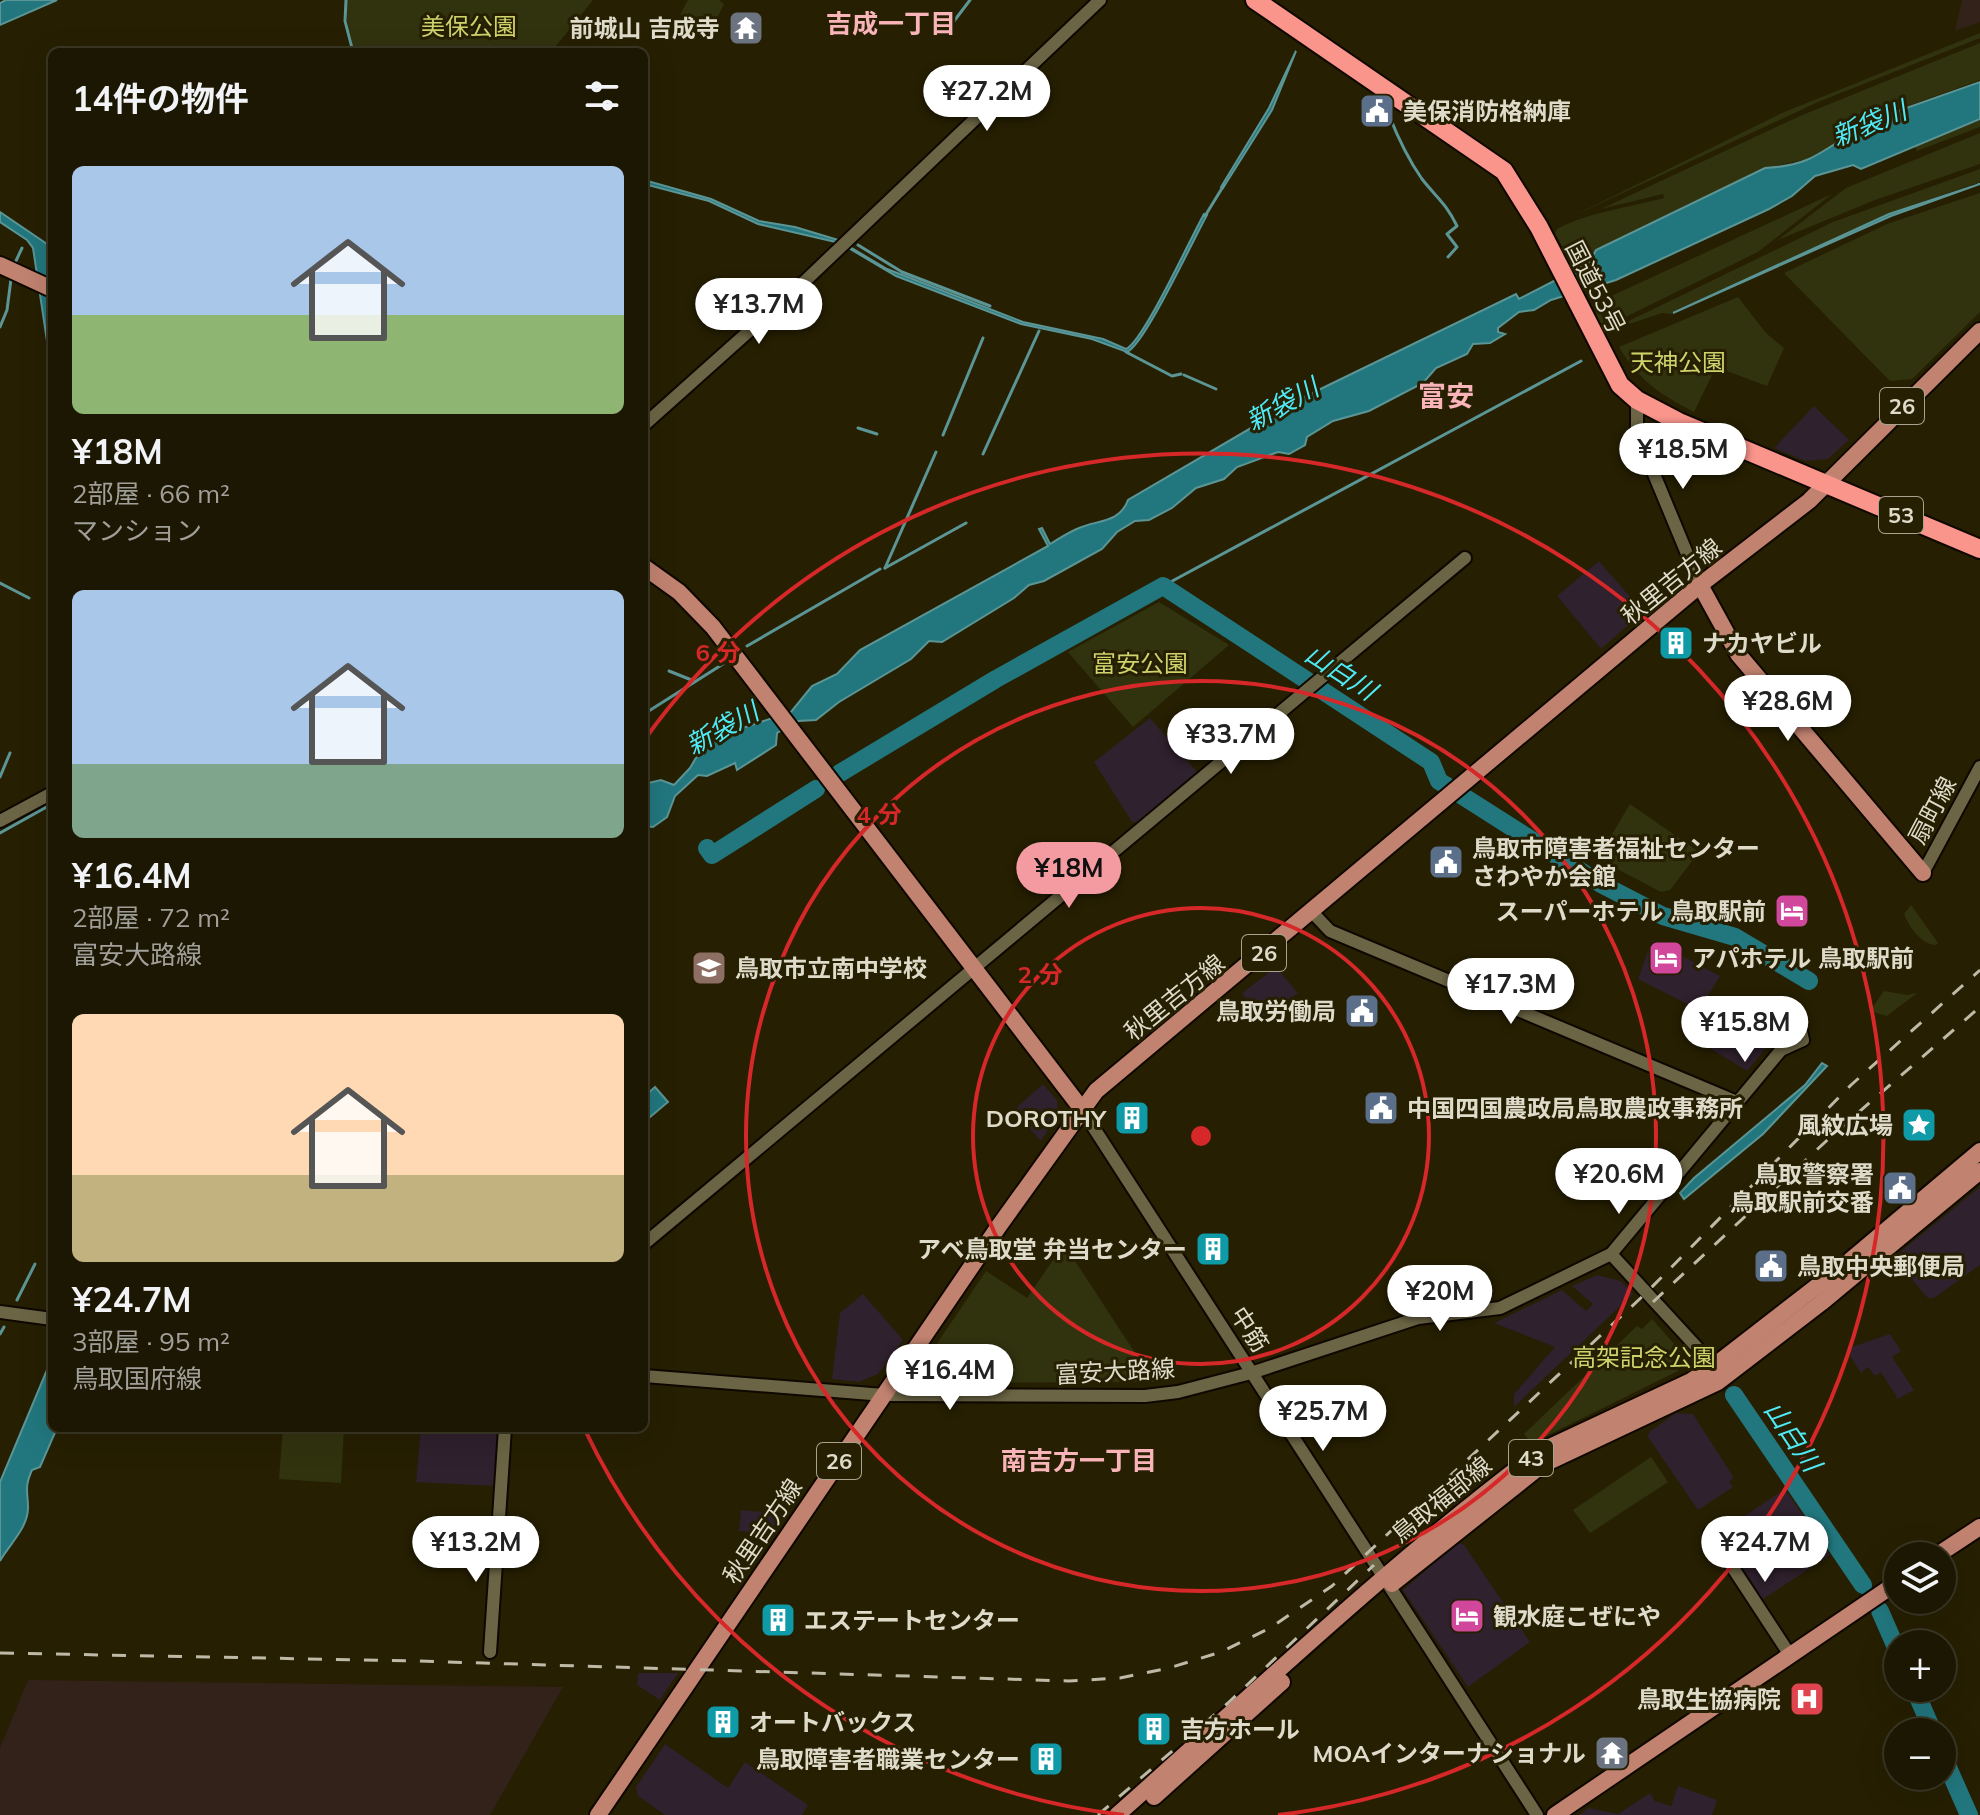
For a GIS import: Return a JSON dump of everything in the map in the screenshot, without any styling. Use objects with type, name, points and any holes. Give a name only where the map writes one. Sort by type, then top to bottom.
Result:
[{"type":"highway","name":"国道53号","points":[[1255,0],[1504,171],[1549,248],[1620,385],[1637,400],[1679,422],[1980,549]]},
{"type":"main road","points":[[0,265],[46,286]]},
{"type":"main road","name":"秋里吉方線","points":[[598,1815],[1081,1108],[1096,1091],[1313,913],[1700,585],[1774,529],[1827,483],[1980,331]]},
{"type":"main road","points":[[648,570],[693,605],[753,677],[1081,1108]]},
{"type":"main road","points":[[1700,585],[1738,654],[1923,873]]},
{"type":"main road","name":"鳥取福部線","points":[[1117,1815],[1539,1452],[1691,1381],[1714,1366],[1847,1263],[1980,1151]]},
{"type":"main road","name":"鳥取福部線","points":[[1133,1815],[1247,1717],[1387,1581],[1542,1465],[1718,1382],[1821,1303],[1980,1171]]},
{"type":"main road","points":[[1956,1543],[1980,1527]]},
{"type":"main road","points":[[1555,1815],[1884,1591]]},
{"type":"street","points":[[648,421],[804,282],[1100,0]]},
{"type":"street","points":[[1637,400],[1637,433],[1700,585]]},
{"type":"street","points":[[648,1241],[1465,558]]},
{"type":"street","name":"扇町線","points":[[1923,873],[1980,767]]},
{"type":"street","points":[[0,821],[48,795]]},
{"type":"street","points":[[1313,913],[1330,931],[1737,1102]]},
{"type":"street","points":[[1714,1366],[1611,1254],[1781,1050]]},
{"type":"street","name":"中筋","points":[[1081,1108],[1537,1815]]},
{"type":"street","name":"富安大路線","points":[[648,1376],[884,1395],[1145,1396],[1178,1392],[1251,1373],[1418,1318],[1500,1308],[1611,1254]]},
{"type":"street","points":[[0,1312],[48,1318]]},
{"type":"street","points":[[490,1652],[505,1432]]},
{"type":"street","points":[[1710,1533],[1790,1655]]},
{"type":"shaded area","points":[[1962,0],[1980,0],[1980,22],[1955,31]]},
{"type":"shaded area","points":[[1814,406],[1849,440],[1828,459],[1806,461],[1774,448]]},
{"type":"shaded area","points":[[1599,561],[1643,612],[1601,649],[1557,596]]},
{"type":"shaded area","points":[[1150,718],[1198,773],[1139,823],[1132,822],[1094,762]]},
{"type":"shaded area","name":"アパホテル 鳥取駅前","points":[[1652,940],[1720,976],[1699,1010],[1638,979]]},
{"type":"shaded area","points":[[1276,967],[1298,993],[1260,1020],[1242,993]]},
{"type":"shaded area","points":[[1711,1013],[1766,1048],[1747,1071],[1695,1039]]},
{"type":"shaded area","points":[[1043,1084],[1057,1100],[1058,1115],[1041,1141],[1013,1111]]},
{"type":"shaded area","points":[[1980,1187],[1980,1265],[1934,1298],[1928,1298],[1893,1258]]},
{"type":"shaded area","points":[[1597,1275],[1621,1281],[1633,1294],[1514,1407],[1514,1394],[1555,1347],[1494,1323],[1562,1290],[1586,1311],[1593,1304],[1572,1286]]},
{"type":"shaded area","points":[[863,1294],[903,1340],[878,1374],[859,1382],[832,1379],[840,1313]]},
{"type":"shaded area","points":[[1890,1334],[1901,1351],[1892,1357],[1914,1390],[1898,1399],[1881,1372],[1875,1376],[1868,1367],[1861,1373],[1846,1349]]},
{"type":"shaded area","points":[[1676,1413],[1693,1414],[1734,1478],[1729,1482],[1733,1487],[1698,1510],[1648,1437],[1649,1432]]},
{"type":"shaded area","points":[[421,1432],[500,1432],[495,1486],[416,1482]]},
{"type":"shaded area","points":[[1782,1491],[1788,1493],[1830,1555],[1760,1601],[1717,1538],[1719,1533]]},
{"type":"shaded area","points":[[741,1510],[787,1514],[777,1528],[765,1533],[739,1531]]},
{"type":"shaded area","name":"観水庭こぜにや","points":[[1458,1543],[1464,1545],[1530,1642],[1468,1687],[1403,1590]]},
{"type":"shaded area","points":[[638,1673],[678,1673],[660,1700],[637,1685]]},
{"type":"shaded area","points":[[28,1680],[563,1687],[490,1815],[0,1815],[0,1748]]},
{"type":"shaded area","points":[[665,1744],[728,1788],[745,1762],[808,1805],[802,1815],[665,1815],[638,1796],[636,1787]]},
{"type":"shaded area","points":[[1678,1786],[1717,1800],[1712,1815],[1579,1815],[1589,1808],[1618,1814],[1650,1793],[1655,1801],[1671,1806]]},
{"type":"green space","name":"美保公園","points":[[347,0],[593,0],[554,48],[353,48],[347,21]]},
{"type":"green space","points":[[688,0],[719,0],[724,4],[714,24],[680,15]]},
{"type":"green space","points":[[1980,33],[1980,38],[1818,102],[1569,218],[1782,113]]},
{"type":"green space","points":[[1980,43],[1980,80],[1844,129],[1842,139],[1814,158],[1764,168],[1595,250],[1591,261],[1574,269],[1555,233],[1557,229],[1581,219],[1664,198],[1663,194],[1601,209],[1800,116]]},
{"type":"green space","points":[[1980,120],[1980,127],[1917,151],[1914,145]]},
{"type":"green space","points":[[1980,133],[1980,164],[1875,200],[1778,240],[1846,188]]},
{"type":"green space","points":[[1980,169],[1980,182],[1889,213],[1671,314],[1662,313],[1608,331],[1833,222]]},
{"type":"green space","points":[[1980,193],[1980,312],[1912,379],[1890,381],[1784,273],[1887,224]]},
{"type":"green space","points":[[1832,194],[1758,252],[1607,326],[1601,325],[1592,305]]},
{"type":"green space","name":"天神公園","points":[[1738,297],[1766,333],[1784,348],[1767,386],[1716,367],[1694,412],[1651,386],[1619,347]]},
{"type":"green space","name":"富安公園","points":[[1159,602],[1229,645],[1133,727],[1068,652]]},
{"type":"green space","points":[[1630,804],[1699,852],[1670,890],[1661,892],[1602,861],[1600,855]]},
{"type":"green space","points":[[1911,905],[1938,943],[1936,945],[1921,939],[1909,924],[1904,914]]},
{"type":"green space","points":[[1884,991],[1907,995],[1917,993],[1887,1016],[1870,1011]]},
{"type":"green space","points":[[1064,1244],[1154,1382],[923,1383],[917,1373],[986,1271],[1027,1298]]},
{"type":"green space","name":"高架記念公園","points":[[1652,1319],[1683,1354],[1678,1371],[1532,1443],[1524,1434],[1637,1326],[1642,1329]]},
{"type":"green space","points":[[283,1432],[344,1432],[341,1483],[279,1479]]},
{"type":"green space","points":[[1651,1457],[1668,1482],[1590,1533],[1573,1510]]},
{"type":"water","points":[[6,0],[57,0],[0,25],[0,3]]},
{"type":"water","points":[[1296,51],[1272,110],[1221,187],[1269,108]]},
{"type":"water","name":"新袋川","points":[[1980,82],[1980,119],[1861,169],[1853,165],[1815,176],[1792,196],[1769,209],[1616,280],[1551,300],[1534,310],[1519,312],[1498,328],[1498,332],[1505,334],[1490,343],[1473,344],[1467,354],[1436,368],[1423,383],[1369,411],[1333,421],[1307,437],[1305,445],[1289,454],[1278,452],[1237,467],[1224,479],[1196,488],[1172,508],[1149,520],[1135,521],[1117,532],[1102,549],[1044,581],[1029,585],[1014,598],[942,642],[929,641],[911,659],[839,702],[816,720],[798,721],[777,733],[776,745],[737,770],[735,763],[707,776],[698,775],[675,796],[667,817],[653,827],[648,826],[648,783],[661,780],[674,785],[700,751],[724,734],[791,712],[812,686],[837,674],[860,650],[1048,546],[1039,529],[1042,528],[1050,544],[1079,528],[1114,517],[1128,500],[1304,397],[1516,294],[1519,299],[1589,263],[1596,250],[1765,168],[1798,163],[1816,156],[1844,138],[1844,130]]},
{"type":"water","points":[[648,181],[711,199],[759,221],[795,227],[838,240],[887,269],[1023,322],[1103,339],[1126,349],[1144,328],[1204,214],[1207,215],[1157,312],[1127,352],[1092,339],[1021,324],[896,276],[840,243],[758,224],[709,201],[648,185]]},
{"type":"water","points":[[1980,184],[1891,216],[1673,313],[1889,214]]},
{"type":"water","points":[[0,212],[48,245],[48,347],[33,248],[27,240],[0,222]]},
{"type":"water","points":[[1822,1063],[1827,1066],[1763,1134],[1684,1199],[1680,1193],[1694,1178],[1805,1085]]},
{"type":"water","points":[[655,1087],[668,1102],[648,1119],[648,1093]]},
{"type":"water","points":[[48,1368],[48,1432],[55,1432],[40,1467],[32,1470],[30,1476],[25,1523],[0,1561],[0,1482]]},
{"type":"waterway","points":[[346,0],[345,21],[352,48]]},
{"type":"waterway","points":[[945,33],[970,0]]},
{"type":"waterway","points":[[1389,115],[1412,164],[1457,226],[1447,234],[1457,247],[1448,257]]},
{"type":"waterway","points":[[1205,216],[1224,185]]},
{"type":"waterway","points":[[858,245],[902,272],[990,306]]},
{"type":"waterway","points":[[15,263],[22,248]]},
{"type":"waterway","points":[[0,327],[7,310],[11,279]]},
{"type":"waterway","points":[[983,454],[1039,331]]},
{"type":"waterway","points":[[943,435],[983,338]]},
{"type":"waterway","points":[[1126,352],[1172,376],[1181,374]]},
{"type":"waterway","points":[[1163,586],[1581,361]]},
{"type":"waterway","points":[[1184,375],[1216,389]]},
{"type":"waterway","points":[[858,428],[877,434]]},
{"type":"waterway","points":[[885,568],[936,452]]},
{"type":"waterway","points":[[885,568],[966,523]]},
{"type":"waterway","points":[[747,646],[880,569]]},
{"type":"waterway","points":[[0,583],[29,598]]},
{"type":"waterway","name":"山白川","points":[[840,773],[996,679],[1163,586],[1431,762],[1439,781],[1601,884],[1663,916],[1735,937],[1809,981]]},
{"type":"waterway","points":[[648,711],[723,664]]},
{"type":"waterway","points":[[669,671],[694,681]]},
{"type":"waterway","points":[[0,777],[10,753]]},
{"type":"waterway","name":"山白川","points":[[707,848],[712,855],[816,789]]},
{"type":"waterway","points":[[0,833],[48,806]]},
{"type":"waterway","points":[[17,1300],[35,1264]]},
{"type":"waterway","points":[[0,1334],[4,1327]]},
{"type":"waterway","name":"山白川","points":[[1734,1395],[1863,1585]]},
{"type":"waterway","name":"山白川","points":[[1880,1611],[1888,1630]]},
{"type":"waterway","name":"山白川","points":[[1920,1702],[1927,1718]]},
{"type":"waterway","name":"山白川","points":[[1956,1786],[1969,1815]]},
{"type":"railway","points":[[0,1653],[417,1661],[1069,1681],[1120,1678],[1169,1668],[1221,1652],[1270,1628],[1332,1586],[1645,1294],[1851,1085],[1980,970]]},
{"type":"railway","points":[[1653,1302],[1837,1131],[1980,1007]]},
{"type":"railway","points":[[1098,1815],[1228,1703],[1374,1565]]},
{"type":"place","name":"前城山 吉成寺","points":[[746,28]]},
{"type":"place","name":"美保消防格納庫","points":[[1377,111]]},
{"type":"place","name":"ナカヤビル","points":[[1676,643]]},
{"type":"place","name":"鳥取市障害者福祉センター さわやか会館","points":[[1446,862]]},
{"type":"place","name":"スーパーホテル 鳥取駅前","points":[[1792,911]]},
{"type":"place","name":"アパホテル 鳥取駅前","points":[[1666,958]]},
{"type":"place","name":"鳥取市立南中学校","points":[[709,968]]},
{"type":"place","name":"鳥取労働局","points":[[1362,1011]]},
{"type":"place","name":"中国四国農政局鳥取農政事務所","points":[[1381,1108]]},
{"type":"place","name":"DOROTHY","points":[[1132,1118]]},
{"type":"place","name":"風紋広場","points":[[1919,1125]]},
{"type":"place","name":"鳥取警察署 鳥取駅前交番","points":[[1900,1188]]},
{"type":"place","name":"アベ鳥取堂 弁当センター","points":[[1213,1249]]},
{"type":"place","name":"鳥取中央郵便局","points":[[1771,1266]]},
{"type":"place","name":"観水庭こぜにや","points":[[1467,1616]]},
{"type":"place","name":"エステートセンター","points":[[778,1620]]},
{"type":"place","name":"鳥取生協病院","points":[[1807,1699]]},
{"type":"place","name":"オートバックス","points":[[723,1722]]},
{"type":"place","name":"吉方ホール","points":[[1154,1729]]},
{"type":"place","name":"MOAインターナショナル","points":[[1612,1753]]},
{"type":"place","name":"鳥取障害者職業センター","points":[[1046,1759]]},
{"type":"district","name":"吉成一丁目","points":[[891,23]]},
{"type":"district","name":"富安","points":[[1446,395]]},
{"type":"district","name":"南吉方一丁目","points":[[1079,1460]]}]
